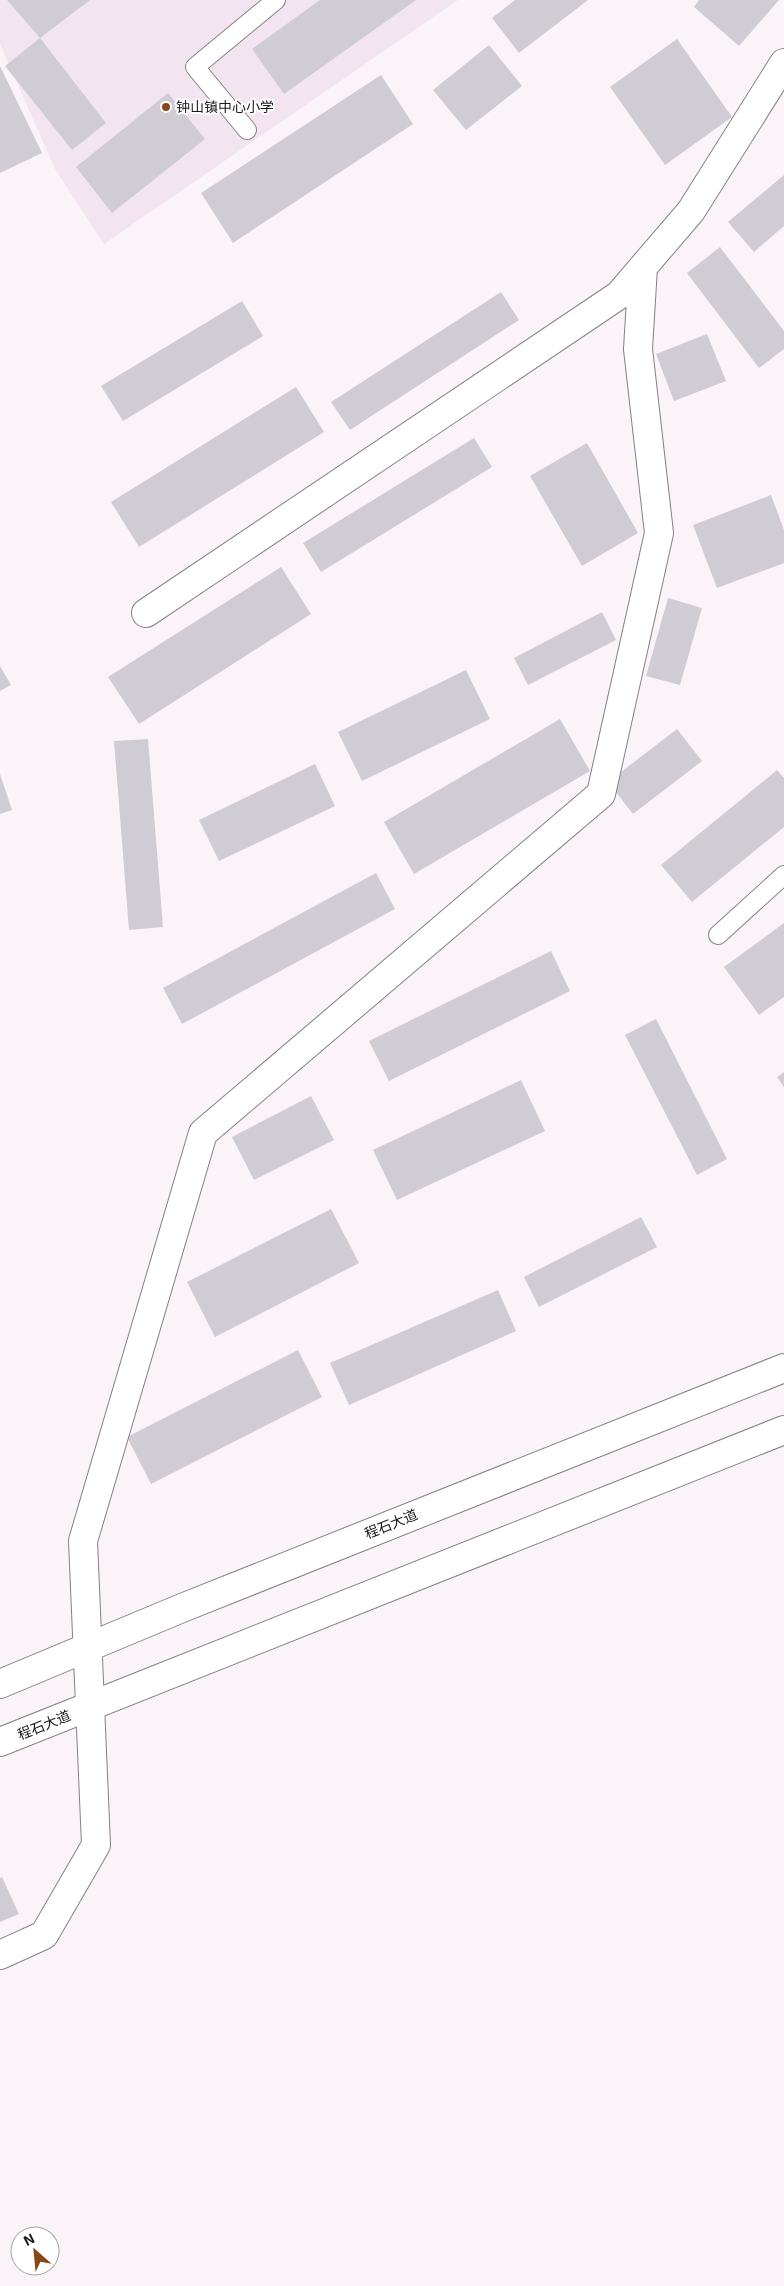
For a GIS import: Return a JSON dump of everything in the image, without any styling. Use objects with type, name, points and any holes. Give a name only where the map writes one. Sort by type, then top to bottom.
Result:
[{"type":"street","points":[[146,613],[619,295],[691,211],[784,63]]},
{"type":"street","points":[[0,1955],[44,1935],[96,1845],[83,1541],[203,1133],[601,794],[659,533],[638,349],[643,267]]},
{"type":"street","name":"程石大道","points":[[0,1684],[784,1368]]},
{"type":"street","name":"程石大道","points":[[0,1742],[784,1430]]},
{"type":"lane","points":[[247,130],[196,67],[276,0]]},
{"type":"lane","points":[[718,935],[784,875]]},
{"type":"shaded area","name":"钟山镇中心小学","points":[[0,0],[458,0],[104,244],[55,169],[0,44]]},
{"type":"building","points":[[7,0],[90,0],[40,38]]},
{"type":"building","points":[[320,0],[416,0],[284,94],[252,49]]},
{"type":"building","points":[[515,0],[588,0],[519,53],[492,18]]},
{"type":"building","points":[[699,0],[779,0],[739,46],[694,7]]},
{"type":"building","points":[[40,38],[106,123],[72,150],[5,66]]},
{"type":"building","points":[[677,39],[732,117],[665,165],[610,87]]},
{"type":"building","points":[[489,45],[522,86],[466,130],[433,90]]},
{"type":"building","points":[[0,66],[42,153],[0,173]]},
{"type":"building","points":[[381,75],[413,124],[233,243],[201,193]]},
{"type":"building","points":[[168,93],[205,139],[112,213],[76,167]]},
{"type":"building","points":[[784,175],[784,226],[754,252],[728,222]]},
{"type":"building","points":[[720,247],[784,331],[784,349],[759,368],[687,273]]},
{"type":"building","points":[[501,292],[519,320],[350,430],[331,402]]},
{"type":"building","points":[[242,301],[263,336],[123,421],[101,386]]},
{"type":"building","points":[[707,334],[726,381],[674,401],[656,354]]},
{"type":"building","points":[[296,387],[324,432],[139,547],[111,502]]},
{"type":"building","points":[[474,438],[492,467],[321,572],[303,543]]},
{"type":"building","points":[[587,443],[638,533],[582,566],[530,476]]},
{"type":"building","points":[[771,495],[784,530],[784,563],[717,588],[693,525]]},
{"type":"building","points":[[281,567],[311,614],[139,724],[108,677]]},
{"type":"building","points":[[668,598],[702,608],[680,685],[646,676]]},
{"type":"building","points":[[602,612],[616,640],[528,685],[514,658]]},
{"type":"building","points":[[0,666],[11,685],[0,691]]},
{"type":"building","points":[[466,670],[490,719],[362,781],[338,732]]},
{"type":"building","points":[[560,719],[590,771],[414,874],[384,822]]},
{"type":"building","points":[[677,729],[702,761],[633,814],[608,782]]},
{"type":"building","points":[[148,739],[163,927],[129,930],[114,741]]},
{"type":"building","points":[[315,764],[335,806],[219,861],[199,820]]},
{"type":"building","points":[[777,770],[784,778],[784,827],[692,902],[661,865]]},
{"type":"building","points":[[0,774],[12,810],[0,814]]},
{"type":"building","points":[[376,873],[395,909],[182,1024],[163,988]]},
{"type":"building","points":[[784,923],[784,997],[759,1015],[724,967]]},
{"type":"building","points":[[551,951],[570,991],[389,1081],[369,1041]]},
{"type":"building","points":[[656,1019],[727,1159],[697,1175],[625,1035]]},
{"type":"building","points":[[784,1072],[784,1087],[777,1077]]},
{"type":"building","points":[[521,1080],[545,1131],[397,1200],[373,1150]]},
{"type":"building","points":[[311,1096],[334,1140],[254,1180],[232,1137]]},
{"type":"building","points":[[331,1209],[359,1263],[215,1337],[187,1282]]},
{"type":"building","points":[[641,1217],[657,1247],[539,1307],[524,1277]]},
{"type":"building","points":[[498,1290],[516,1331],[349,1405],[330,1363]]},
{"type":"building","points":[[298,1350],[322,1397],[151,1484],[127,1437]]},
{"type":"building","points":[[2,1877],[19,1914],[0,1922],[0,1878]]},
{"type":"place","name":"钟山镇中心小学","points":[[166,107]]}]
